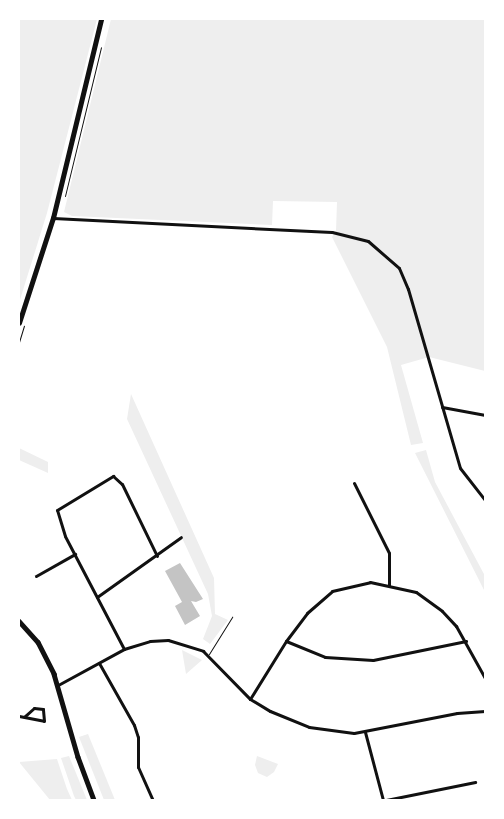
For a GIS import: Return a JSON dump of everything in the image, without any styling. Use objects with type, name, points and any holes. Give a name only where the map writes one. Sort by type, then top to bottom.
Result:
[{"type":"main road","points":[[19,323],[53,218],[101,19]]},
{"type":"main road","points":[[19,620],[43,651],[58,685],[78,757],[94,800]]},
{"type":"street","points":[[53,218],[332,232],[368,241],[399,268],[408,289],[460,468],[485,500]]},
{"type":"street","points":[[442,407],[485,415]]},
{"type":"street","points":[[124,649],[75,554],[57,510],[113,476],[122,484],[156,556]]},
{"type":"street","points":[[354,483],[388,553],[388,585]]},
{"type":"street","points":[[97,597],[181,537]]},
{"type":"street","points":[[36,576],[75,554]]},
{"type":"street","points":[[250,698],[286,641],[307,613],[332,591],[352,584],[376,582],[420,595],[450,618],[466,641],[485,678]]},
{"type":"street","points":[[58,685],[124,649],[150,641],[168,640],[196,647],[208,655],[250,698],[270,711],[309,727],[365,732],[457,713],[485,711]]},
{"type":"street","points":[[286,641],[325,657],[373,660],[466,641]]},
{"type":"street","points":[[99,662],[134,724],[138,737],[138,767],[153,800]]},
{"type":"street","points":[[19,716],[35,720],[44,721],[43,709],[34,708],[24,717]]},
{"type":"street","points":[[365,732],[384,800],[475,782]]},
{"type":"lane","points":[[208,655],[232,617]]},
{"type":"shaded area","points":[[19,19],[97,19],[47,213],[19,303]]},
{"type":"shaded area","points":[[111,19],[485,19],[485,371],[429,357],[401,365],[423,443],[411,445],[387,347],[332,237],[336,231],[337,202],[273,201],[272,225],[72,216],[64,212]]},
{"type":"shaded area","points":[[131,394],[214,578],[215,614],[228,620],[210,644],[203,639],[212,616],[208,594],[127,419]]},
{"type":"shaded area","points":[[19,448],[48,462],[48,473],[19,460]]},
{"type":"shaded area","points":[[426,450],[435,482],[485,576],[485,592],[415,453]]},
{"type":"shaded area","points":[[182,650],[202,660],[186,674]]},
{"type":"shaded area","points":[[88,734],[115,800],[104,800],[79,737]]},
{"type":"shaded area","points":[[69,756],[87,800],[76,800],[74,796],[61,758]]},
{"type":"shaded area","points":[[257,756],[278,764],[274,772],[267,777],[258,773],[255,765]]},
{"type":"shaded area","points":[[57,759],[72,800],[50,800],[19,762]]},
{"type":"building","points":[[180,563],[203,599],[196,602],[191,601],[200,616],[185,625],[175,606],[182,602],[165,571]]}]
